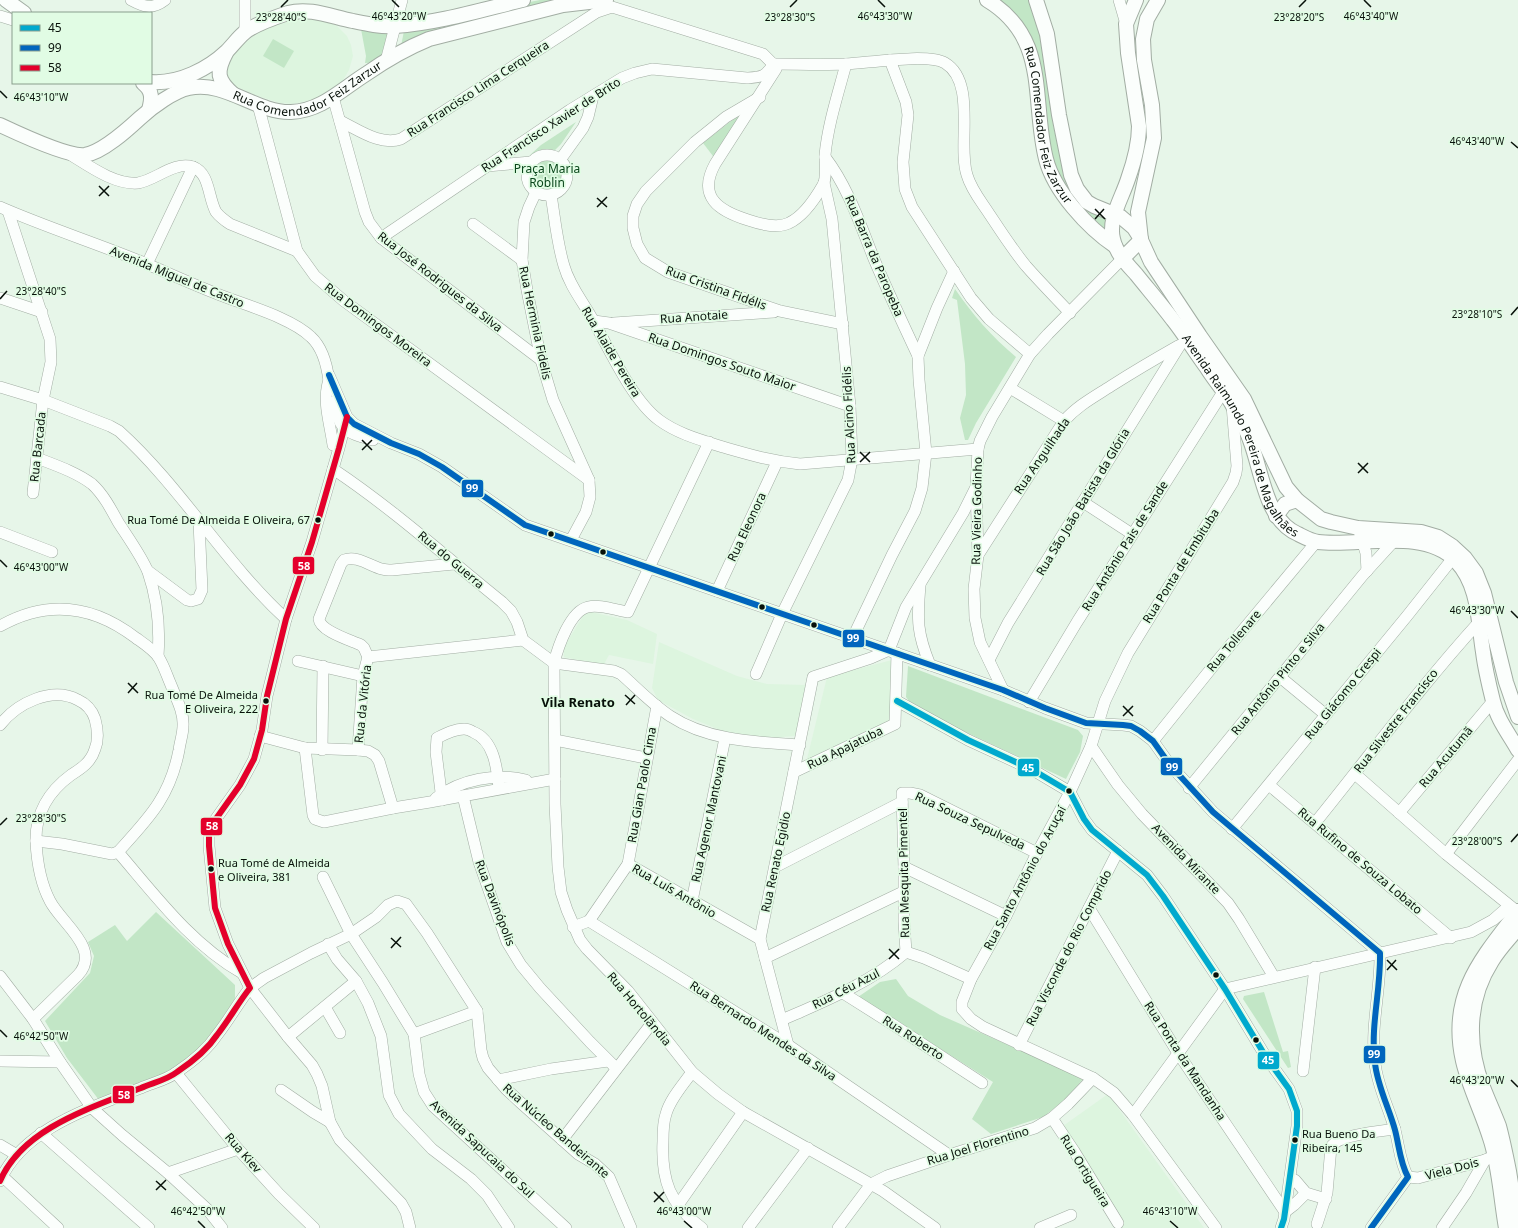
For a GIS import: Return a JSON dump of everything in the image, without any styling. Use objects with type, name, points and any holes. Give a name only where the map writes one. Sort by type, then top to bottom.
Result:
[{"type":"main road","points":[[6,0],[23,12]]},
{"type":"main road","points":[[152,82],[172,80],[204,69],[227,51],[245,32],[273,18],[290,12],[308,11],[322,13],[354,22],[395,26],[435,20],[522,0]]},
{"type":"main road","name":"Rua Comendador Feiz Zarzur","points":[[986,0],[1004,12],[1017,27],[1033,60],[1036,75],[1041,132],[1046,160],[1056,181],[1078,202],[1102,238],[1115,246]]},
{"type":"main road","name":"Rua Comendador Feiz Zarzur","points":[[1036,0],[1047,34],[1059,115],[1071,175],[1077,189],[1078,202]]},
{"type":"main road","name":"Avenida Raimundo Pereira de Magalhães","points":[[1136,0],[1126,24],[1128,53],[1139,126],[1139,136],[1128,180],[1115,214],[1112,233],[1115,246],[1174,321],[1183,343],[1227,398],[1250,438],[1272,509],[1285,526],[1294,532],[1313,540],[1363,542],[1394,541],[1418,543],[1436,547],[1453,558],[1465,573],[1472,588],[1477,605],[1483,652],[1493,702],[1497,715],[1518,750]]},
{"type":"main road","name":"Avenida Raimundo Pereira de Magalhães","points":[[1158,0],[1147,18],[1143,39],[1144,60],[1152,105],[1154,138],[1138,212],[1141,240],[1151,262],[1244,399],[1286,487],[1297,500],[1321,519],[1358,528],[1421,532],[1438,537],[1452,546],[1465,558],[1476,573],[1484,593],[1506,682],[1518,717]]},
{"type":"main road","name":"Rua Comendador Feiz Zarzur","points":[[0,125],[71,154],[84,155],[102,148],[149,110],[188,88],[214,88],[275,110],[290,112],[303,110],[319,105],[333,97],[351,83],[414,45],[445,34],[563,5],[609,2]]},
{"type":"main road","points":[[227,51],[219,70],[220,76],[225,87],[235,96]]},
{"type":"main road","points":[[144,84],[150,90],[152,95],[149,110]]},
{"type":"main road","name":"Rua Comendador Feiz Zarzur","points":[[1078,202],[1087,202],[1115,214],[1134,228],[1141,240]]},
{"type":"main road","points":[[1123,258],[1141,240]]},
{"type":"main road","points":[[1276,516],[1285,504],[1297,500]]},
{"type":"main road","points":[[1313,540],[1320,529],[1321,519]]},
{"type":"main road","points":[[1506,1228],[1490,1158],[1491,1139],[1463,1061],[1459,1032],[1460,1014],[1466,990],[1474,972],[1516,910]]},
{"type":"main road","points":[[1513,1228],[1515,1213],[1508,1169],[1502,1140],[1475,1063],[1472,1048],[1472,1020],[1476,997],[1484,976],[1492,962],[1518,928]]},
{"type":"main road","points":[[1490,1158],[1500,1150],[1502,1140]]},
{"type":"main road","points":[[1490,1158],[1502,1160],[1508,1169]]},
{"type":"street","points":[[131,0],[140,5],[148,6],[157,6],[165,0]]},
{"type":"street","points":[[245,0],[245,32]]},
{"type":"street","points":[[386,61],[402,0]]},
{"type":"street","points":[[1119,0],[1126,24]]},
{"type":"street","points":[[609,2],[763,54],[776,64],[846,64],[890,60],[930,59],[945,63],[956,74],[961,84],[963,95],[964,159],[966,174],[972,189],[1012,249],[1070,313]]},
{"type":"street","name":"Rua Francisco Lima Cerqueira","points":[[340,121],[384,141],[393,142],[401,139],[597,12],[609,2]]},
{"type":"street","points":[[0,16],[12,20]]},
{"type":"street","points":[[890,60],[906,102],[908,115],[904,162],[905,189],[912,207],[971,298],[989,319],[1030,354]]},
{"type":"street","points":[[776,64],[760,97],[710,173],[709,192],[715,202],[725,212],[757,224],[774,226],[788,224],[797,218],[807,209],[824,184]]},
{"type":"street","name":"Rua Francisco Xavier de Brito","points":[[381,238],[570,110],[622,78],[652,69],[747,78],[758,77],[766,74],[776,64]]},
{"type":"street","name":"Rua Alcino Fidélis","points":[[756,674],[782,614],[848,480],[852,459],[850,406],[843,324],[832,219],[824,184],[827,138],[846,64]]},
{"type":"street","points":[[560,160],[583,128],[588,117],[593,96]]},
{"type":"street","name":"Rua José Rodrigues da Silva","points":[[333,97],[365,212],[374,230],[381,238],[541,360]]},
{"type":"street","name":"Rua Cristina Fidélis","points":[[760,97],[726,117],[695,142],[646,191],[637,204],[633,216],[633,228],[637,244],[645,258],[668,272],[780,311],[843,324]]},
{"type":"street","name":"Rua Domingos Moreira","points":[[258,105],[296,251],[315,276],[344,302],[589,480]]},
{"type":"street","points":[[92,153],[96,164],[105,176]]},
{"type":"street","points":[[71,154],[105,176],[136,183],[145,181],[177,167],[193,167],[204,175],[212,202],[222,219],[230,224],[296,251]]},
{"type":"street","points":[[549,155],[560,160],[564,166],[566,178],[560,190],[551,195],[542,195],[531,188],[528,182],[528,168],[531,162],[536,158],[549,155]]},
{"type":"street","name":"Rua Barra da Paropeba","points":[[825,157],[836,172],[846,190],[887,290],[918,356]]},
{"type":"street","points":[[487,166],[531,162]]},
{"type":"street","points":[[148,264],[193,167]]},
{"type":"street","name":"Rua Herminia Fidelis","points":[[536,192],[524,222],[522,260],[541,360],[553,400],[589,480],[590,497],[586,512],[571,540]]},
{"type":"street","name":"Rua Alaide Pereira","points":[[551,195],[564,268],[574,290],[594,321],[602,339],[641,402],[658,419],[681,432],[777,462],[800,464],[978,449]]},
{"type":"street","name":"Avenida Miguel de Castro","points":[[4,209],[148,264],[213,293],[274,316],[301,329],[319,346],[324,356],[329,377],[336,389],[342,418]]},
{"type":"street","name":"Rua Barcada","points":[[4,209],[42,312],[50,339],[50,367],[43,400],[33,493]]},
{"type":"street","points":[[473,224],[522,260]]},
{"type":"street","name":"Rua Vieira Godinho","points":[[1003,690],[980,642],[976,618],[974,589],[978,555],[976,487],[978,449],[980,441],[992,417],[1030,354],[1123,258]]},
{"type":"street","points":[[853,637],[892,555],[915,511],[922,488],[925,473],[926,453],[918,356],[937,308],[954,271]]},
{"type":"street","points":[[0,298],[42,312]]},
{"type":"street","name":"Rua Anotaie","points":[[609,323],[780,311]]},
{"type":"street","name":"Rua Domingos Souto Maior","points":[[594,321],[609,323],[850,406]]},
{"type":"street","name":"Rua Anguilhada","points":[[978,555],[1064,421],[1075,409],[1183,343]]},
{"type":"street","name":"Rua São João Batista da Glória","points":[[989,660],[1008,623],[1183,343]]},
{"type":"street","points":[[329,377],[326,390],[326,400],[333,445]]},
{"type":"street","points":[[0,387],[43,400],[119,430],[164,479],[264,598],[286,619]]},
{"type":"street","points":[[1010,388],[1064,421]]},
{"type":"street","name":"Rua Antônio Pais de Sande","points":[[1029,702],[1132,534],[1227,398]]},
{"type":"street","name":"Rua Ponta de Embituba","points":[[1092,724],[1128,654],[1233,482],[1237,466],[1227,398]]},
{"type":"street","points":[[342,418],[391,443],[419,454],[442,467],[525,525],[853,637],[1003,690],[1029,702],[1092,724],[1131,726],[1153,741],[1189,788],[1213,812],[1380,953]]},
{"type":"street","points":[[333,469],[333,445],[342,418]]},
{"type":"street","points":[[342,418],[333,469],[312,542],[286,619],[267,696],[260,736],[254,759],[249,770],[213,822],[209,833],[214,908],[222,930],[250,988],[288,1038],[312,1065],[317,1074],[322,1086],[330,1122],[340,1140],[401,1203],[406,1212],[410,1228]]},
{"type":"street","points":[[650,568],[709,442]]},
{"type":"street","points":[[36,841],[62,844],[112,854],[118,852],[141,827],[165,794],[177,759],[183,726],[178,702],[158,656],[158,618],[148,571],[109,506],[92,485],[68,471],[37,458]]},
{"type":"street","name":"Rua Eleonora","points":[[717,591],[777,462]]},
{"type":"street","name":"Rua do Guerra","points":[[333,469],[402,519],[454,564],[502,602],[511,611],[517,622],[523,640]]},
{"type":"street","points":[[976,487],[963,513],[939,550],[921,584],[906,607],[893,652],[896,701],[968,740],[1033,770],[1070,792],[1084,819],[1092,830],[1147,875],[1163,896],[1225,989],[1266,1057],[1289,1089],[1297,1111],[1297,1126],[1283,1220]]},
{"type":"street","points":[[1083,502],[1132,534]]},
{"type":"street","points":[[148,571],[187,600],[191,602],[198,599],[202,590],[199,522]]},
{"type":"street","points":[[1358,528],[1366,553],[1367,571]]},
{"type":"street","points":[[0,532],[52,552]]},
{"type":"street","name":"Rua Tollenare","points":[[1153,741],[1313,540]]},
{"type":"street","name":"Rua Antônio Pinto e Silva","points":[[1189,788],[1367,571],[1394,541]]},
{"type":"street","points":[[454,564],[392,570],[382,569],[356,559],[349,558],[344,560],[319,619],[320,623],[326,629],[361,645],[368,657],[523,640],[554,663]]},
{"type":"street","name":"Rua Giácomo Crespi","points":[[1232,829],[1326,716],[1453,558]]},
{"type":"street","name":"Rua Hortolãndia","points":[[650,568],[628,612],[592,606],[586,607],[580,611],[563,636],[554,663],[555,779],[558,867],[561,892],[573,927],[587,949],[628,991],[692,1072],[718,1094],[743,1112],[871,1184],[935,1228]]},
{"type":"street","points":[[921,584],[918,625],[921,643],[930,665]]},
{"type":"street","points":[[0,626],[22,616],[42,611],[56,609],[78,610],[102,618],[126,630],[158,656]]},
{"type":"street","name":"Rua Silvestre Francisco","points":[[1316,823],[1400,714],[1454,649],[1479,622]]},
{"type":"street","name":"Rua Renato Egidio","points":[[788,1045],[760,939],[813,677],[893,652]]},
{"type":"street","name":"Rua da Vitória","points":[[368,657],[363,676],[358,750],[368,751],[375,755],[380,762],[393,808]]},
{"type":"street","points":[[298,661],[363,676]]},
{"type":"street","name":"Rua Apajatuba","points":[[554,663],[614,671],[621,674],[657,706],[679,722],[701,731],[743,741],[800,744]]},
{"type":"street","points":[[322,750],[323,666]]},
{"type":"street","points":[[1280,677],[1326,716]]},
{"type":"street","points":[[1,722],[30,701],[41,697],[59,694],[70,696],[83,702],[93,713],[96,721],[98,738],[92,757],[85,766],[59,785],[43,806],[38,820],[36,841],[41,875],[49,900],[80,941],[86,958],[82,971],[33,1019]]},
{"type":"street","name":"Rua Apajatuba","points":[[794,772],[895,724],[896,701]]},
{"type":"street","name":"Rua Acutumã","points":[[1399,813],[1493,702]]},
{"type":"street","name":"Rua Gian Paolo Cima","points":[[628,864],[646,758],[657,706]]},
{"type":"street","name":"Rua Santo Antônio do Aruçaí","points":[[1019,1045],[983,1027],[971,1019],[962,1009],[962,1002],[971,979],[1006,916],[1037,853],[1070,792],[1091,746],[1092,724]]},
{"type":"street","points":[[441,797],[436,752],[437,738],[449,732],[465,729],[477,733],[488,744],[494,758],[499,783]]},
{"type":"street","points":[[260,736],[305,748],[322,750],[358,750]]},
{"type":"street","name":"Rua Agenor Mantovani","points":[[692,901],[726,738]]},
{"type":"street","points":[[555,740],[646,758]]},
{"type":"street","name":"Avenida Mirante","points":[[1091,746],[1142,814],[1228,903],[1274,977]]},
{"type":"street","points":[[305,748],[313,815],[315,819],[324,822],[430,802],[441,797],[454,787],[468,782],[532,782],[555,779]]},
{"type":"street","points":[[1446,854],[1518,760]]},
{"type":"street","points":[[1133,1115],[1225,989],[1315,967],[1451,938],[1471,932],[1516,910],[1446,854],[1355,774]]},
{"type":"street","points":[[441,797],[463,796],[499,783]]},
{"type":"street","name":"Rua Rufino de Souza Lobato","points":[[1269,785],[1451,938]]},
{"type":"street","name":"Rua Souza Sepulveda","points":[[902,798],[910,793],[920,795],[1037,853]]},
{"type":"street","name":"Rua Davinópolis","points":[[463,796],[479,862],[508,942],[522,965],[540,988],[612,1064]]},
{"type":"street","points":[[775,866],[902,798]]},
{"type":"street","name":"Rua Mesquita Pimentel","points":[[902,798],[904,867],[903,892],[906,952]]},
{"type":"street","name":"Rua Visconde do Rio Comprido","points":[[1019,1045],[1118,851]]},
{"type":"street","points":[[118,852],[163,906],[220,959],[242,973]]},
{"type":"street","name":"Rua Luís Antônio","points":[[589,921],[628,864],[760,939]]},
{"type":"street","points":[[904,867],[1006,916]]},
{"type":"street","name":"Avenida Sapucaia do Sul","points":[[323,876],[351,934],[414,1034],[419,1074],[424,1092],[433,1106],[566,1228]]},
{"type":"street","points":[[765,958],[903,892]]},
{"type":"street","name":"Rua Núcleo Bandeirante","points":[[2,1173],[17,1155],[41,1133],[66,1119],[176,1073],[203,1052],[217,1036],[238,1002],[250,988],[264,978],[328,944],[351,934],[376,917],[392,902],[397,901],[402,902],[409,908],[427,932],[476,1011],[479,1040],[483,1058],[488,1068],[521,1103],[562,1140],[610,1177],[631,1228]]},
{"type":"street","name":"Rua Ponta da Mandanha","points":[[1089,908],[1283,1220]]},
{"type":"street","points":[[573,927],[589,921]]},
{"type":"street","name":"Rua Bernardo Mendes da Silva","points":[[589,921],[788,1045],[949,1155]]},
{"type":"street","points":[[328,944],[337,959],[356,981],[368,1003],[381,1036],[389,1095],[399,1114],[432,1149],[471,1179],[487,1195],[510,1228]]},
{"type":"street","points":[[906,952],[924,958],[971,979]]},
{"type":"street","name":"Rua Céu Azul","points":[[782,1020],[843,993],[883,970],[906,952]]},
{"type":"street","points":[[1371,1228],[1408,1177],[1402,1163],[1395,1129],[1378,1076],[1374,1058],[1374,1031],[1380,969],[1380,953]]},
{"type":"street","points":[[1303,1071],[1315,967]]},
{"type":"street","points":[[0,976],[4,987],[33,1019],[60,1062],[92,1108],[168,1173],[207,1209],[222,1228]]},
{"type":"street","points":[[288,1038],[356,981]]},
{"type":"street","name":"Rua Roberto","points":[[843,993],[982,1083]]},
{"type":"street","points":[[325,1006],[340,1033]]},
{"type":"street","points":[[414,1034],[476,1011]]},
{"type":"street","points":[[562,1140],[612,1064],[652,1023]]},
{"type":"street","points":[[1019,1045],[1093,1078],[1114,1094],[1133,1115],[1216,1228]]},
{"type":"street","points":[[0,1061],[60,1062]]},
{"type":"street","points":[[498,1080],[550,1069],[612,1064]]},
{"type":"street","points":[[692,1072],[674,1098],[666,1113],[663,1126],[662,1158],[665,1180],[670,1193],[691,1220],[702,1228]]},
{"type":"street","name":"Rua Kiev","points":[[176,1073],[238,1149],[314,1228]]},
{"type":"street","name":"Rua Joel Florentino","points":[[871,1184],[887,1176],[1034,1128],[1052,1118],[1093,1078]]},
{"type":"street","points":[[281,1090],[330,1122]]},
{"type":"street","points":[[678,1205],[743,1112]]},
{"type":"street","name":"Rua Ortigueira","points":[[1052,1118],[1118,1223]]},
{"type":"street","points":[[1317,1224],[1326,1199],[1331,1146],[1337,1140],[1395,1129]]},
{"type":"street","points":[[41,1133],[149,1228]]},
{"type":"street","points":[[0,1145],[17,1155]]},
{"type":"street","points":[[748,1228],[808,1148]]},
{"type":"street","points":[[168,1173],[238,1149]]},
{"type":"street","points":[[1442,1228],[1490,1158]]},
{"type":"street","name":"Viela Dois","points":[[1408,1177],[1418,1178],[1490,1158]]},
{"type":"street","points":[[2,1173],[58,1228]]},
{"type":"street","points":[[1290,1178],[1295,1180],[1306,1193],[1326,1199]]},
{"type":"street","points":[[838,1228],[871,1184]]},
{"type":"street","points":[[1271,1228],[1283,1220],[1294,1205],[1306,1193]]},
{"type":"street","points":[[1040,1228],[1071,1215]]},
{"type":"shaded area","points":[[292,18],[309,18],[328,22],[337,26],[347,36],[351,45],[353,56],[349,70],[342,82],[319,99],[292,104],[280,103],[258,96],[237,87],[232,83],[228,78],[227,69],[228,62],[232,56],[257,33],[273,23]]},
{"type":"shaded area","points":[[586,611],[627,620],[657,634],[653,664],[609,655],[604,664],[597,664],[564,657],[564,647]]},
{"type":"shaded area","points":[[659,642],[737,676],[767,684],[807,685],[795,736],[769,738],[737,737],[693,719],[658,700],[652,688]]},
{"type":"shaded area","points":[[892,660],[894,720],[806,763],[827,677]]},
{"type":"shaded area","points":[[1108,1094],[1204,1228],[1122,1228],[1063,1126]]},
{"type":"green space","points":[[540,0],[578,0],[401,46],[404,31],[499,8]]},
{"type":"green space","points":[[994,0],[1030,0],[1038,23],[1053,124],[1060,157],[1068,182],[1110,216],[1110,239],[1070,194],[1047,153],[1037,61]]},
{"type":"green space","points":[[361,29],[389,32],[382,62],[365,63],[366,56]]},
{"type":"green space","points":[[273,39],[294,51],[284,68],[263,56]]},
{"type":"green space","points":[[754,103],[716,160],[703,143]]},
{"type":"green space","points":[[576,122],[555,150],[543,149],[530,155],[541,145]]},
{"type":"green space","name":"Praça Maria Roblin","points":[[544,160],[550,160],[560,167],[563,176],[562,182],[556,189],[550,192],[544,192],[534,185],[531,179],[531,173],[538,163]]},
{"type":"green space","points":[[955,289],[983,325],[1016,357],[976,423],[968,440],[965,440],[960,418],[966,395],[965,364],[957,300],[952,298]]},
{"type":"green space","points":[[908,666],[1078,730],[1083,736],[1080,752],[1066,779],[927,714],[911,704],[906,697]]},
{"type":"green space","points":[[156,912],[235,985],[235,998],[229,1014],[213,1035],[177,1068],[99,1100],[67,1058],[45,1021],[90,973],[94,956],[88,942],[115,925],[127,941]]},
{"type":"green space","points":[[896,979],[908,996],[940,1015],[1084,1078],[1064,1101],[1043,1117],[991,1134],[972,1119],[993,1082],[858,997],[880,982]]},
{"type":"green space","points":[[1264,992],[1283,1052],[1288,1051],[1291,1067],[1288,1068],[1243,999],[1244,996]]},
{"type":"transit line","name":"99","points":[[329,375],[347,417],[354,424],[391,443],[419,454],[442,467],[525,525],[1003,690],[1045,708],[1086,723],[1131,726],[1153,741],[1170,765],[1213,812],[1380,953],[1374,1035],[1375,1063],[1378,1080],[1392,1122],[1401,1160],[1408,1177],[1371,1228]]},
{"type":"transit line","name":"58","points":[[0,1181],[11,1163],[25,1147],[60,1122],[80,1112],[169,1077],[188,1064],[204,1051],[213,1040],[250,988],[228,944],[215,908],[209,833],[213,823],[240,785],[254,759],[262,730],[267,696],[286,619],[312,542],[347,417]]},
{"type":"transit line","name":"45","points":[[897,701],[968,740],[1033,770],[1070,792],[1084,819],[1092,830],[1147,875],[1163,896],[1225,989],[1266,1057],[1289,1089],[1297,1111],[1297,1126],[1284,1219],[1281,1228]]},
{"type":"place","name":"Rua Tomé De Almeida E Oliveira, 67","points":[[318,520]]},
{"type":"place","name":"Rua Tomé De Almeida E Oliveira, 222","points":[[266,701]]},
{"type":"place","name":"Rua Tomé de Almeida e Oliveira, 381","points":[[211,869]]},
{"type":"place","name":"Rua Bueno Da Ribeira, 145","points":[[1295,1140]]},
{"type":"district","name":"Vila Renato","points":[[578,702]]}]
